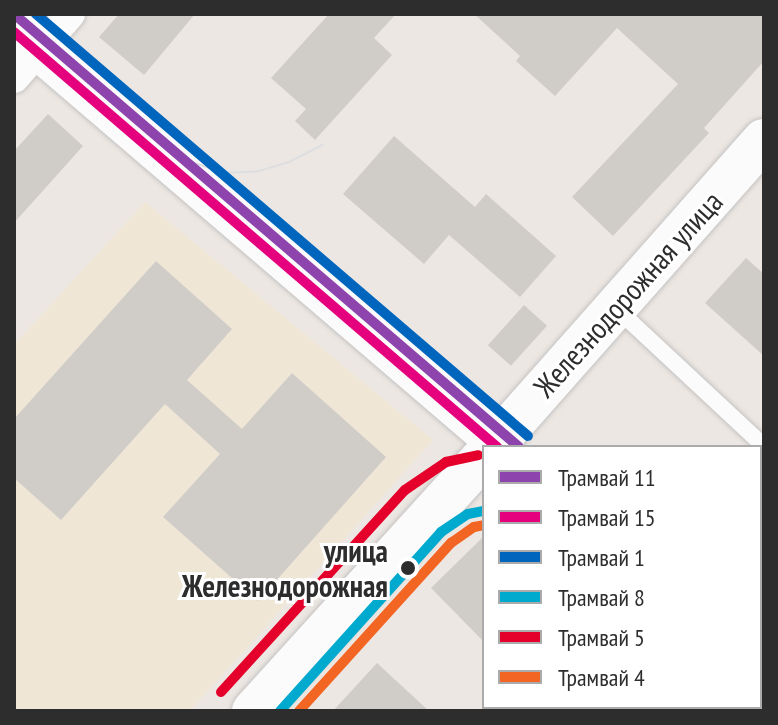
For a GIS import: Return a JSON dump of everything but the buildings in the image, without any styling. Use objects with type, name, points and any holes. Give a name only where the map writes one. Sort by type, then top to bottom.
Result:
[{"type":"street","points":[[70,14],[22,52],[490,445]]},
{"type":"street","name":"Железнодорожная улица","points":[[497,445],[764,140]]},
{"type":"street","name":"Железнодорожная улица","points":[[253,711],[482,461]]},
{"type":"lane","points":[[616,308],[764,446]]},
{"type":"shaded area","points":[[145,202],[433,440],[190,711],[14,711],[14,345]]},
{"type":"shaded area","points":[[566,709],[741,709],[741,711]]},
{"type":"tram line","name":"11","points":[[14,14],[517,445]]},
{"type":"tram line","name":"1","points":[[36,14],[528,436]]},
{"type":"tram line","name":"15","points":[[14,32],[495,445]]},
{"type":"tram line","points":[[188,161],[224,173],[259,171],[289,162],[323,145]]},
{"type":"tram line","name":"5","points":[[221,692],[405,490],[446,462],[478,455]]},
{"type":"tram line","name":"8","points":[[280,711],[441,532],[468,514],[482,511]]},
{"type":"tram line","name":"4","points":[[299,711],[451,543],[474,527],[482,525]]},
{"type":"place","name":"улица Железнодорожная","points":[[408,568]]}]
